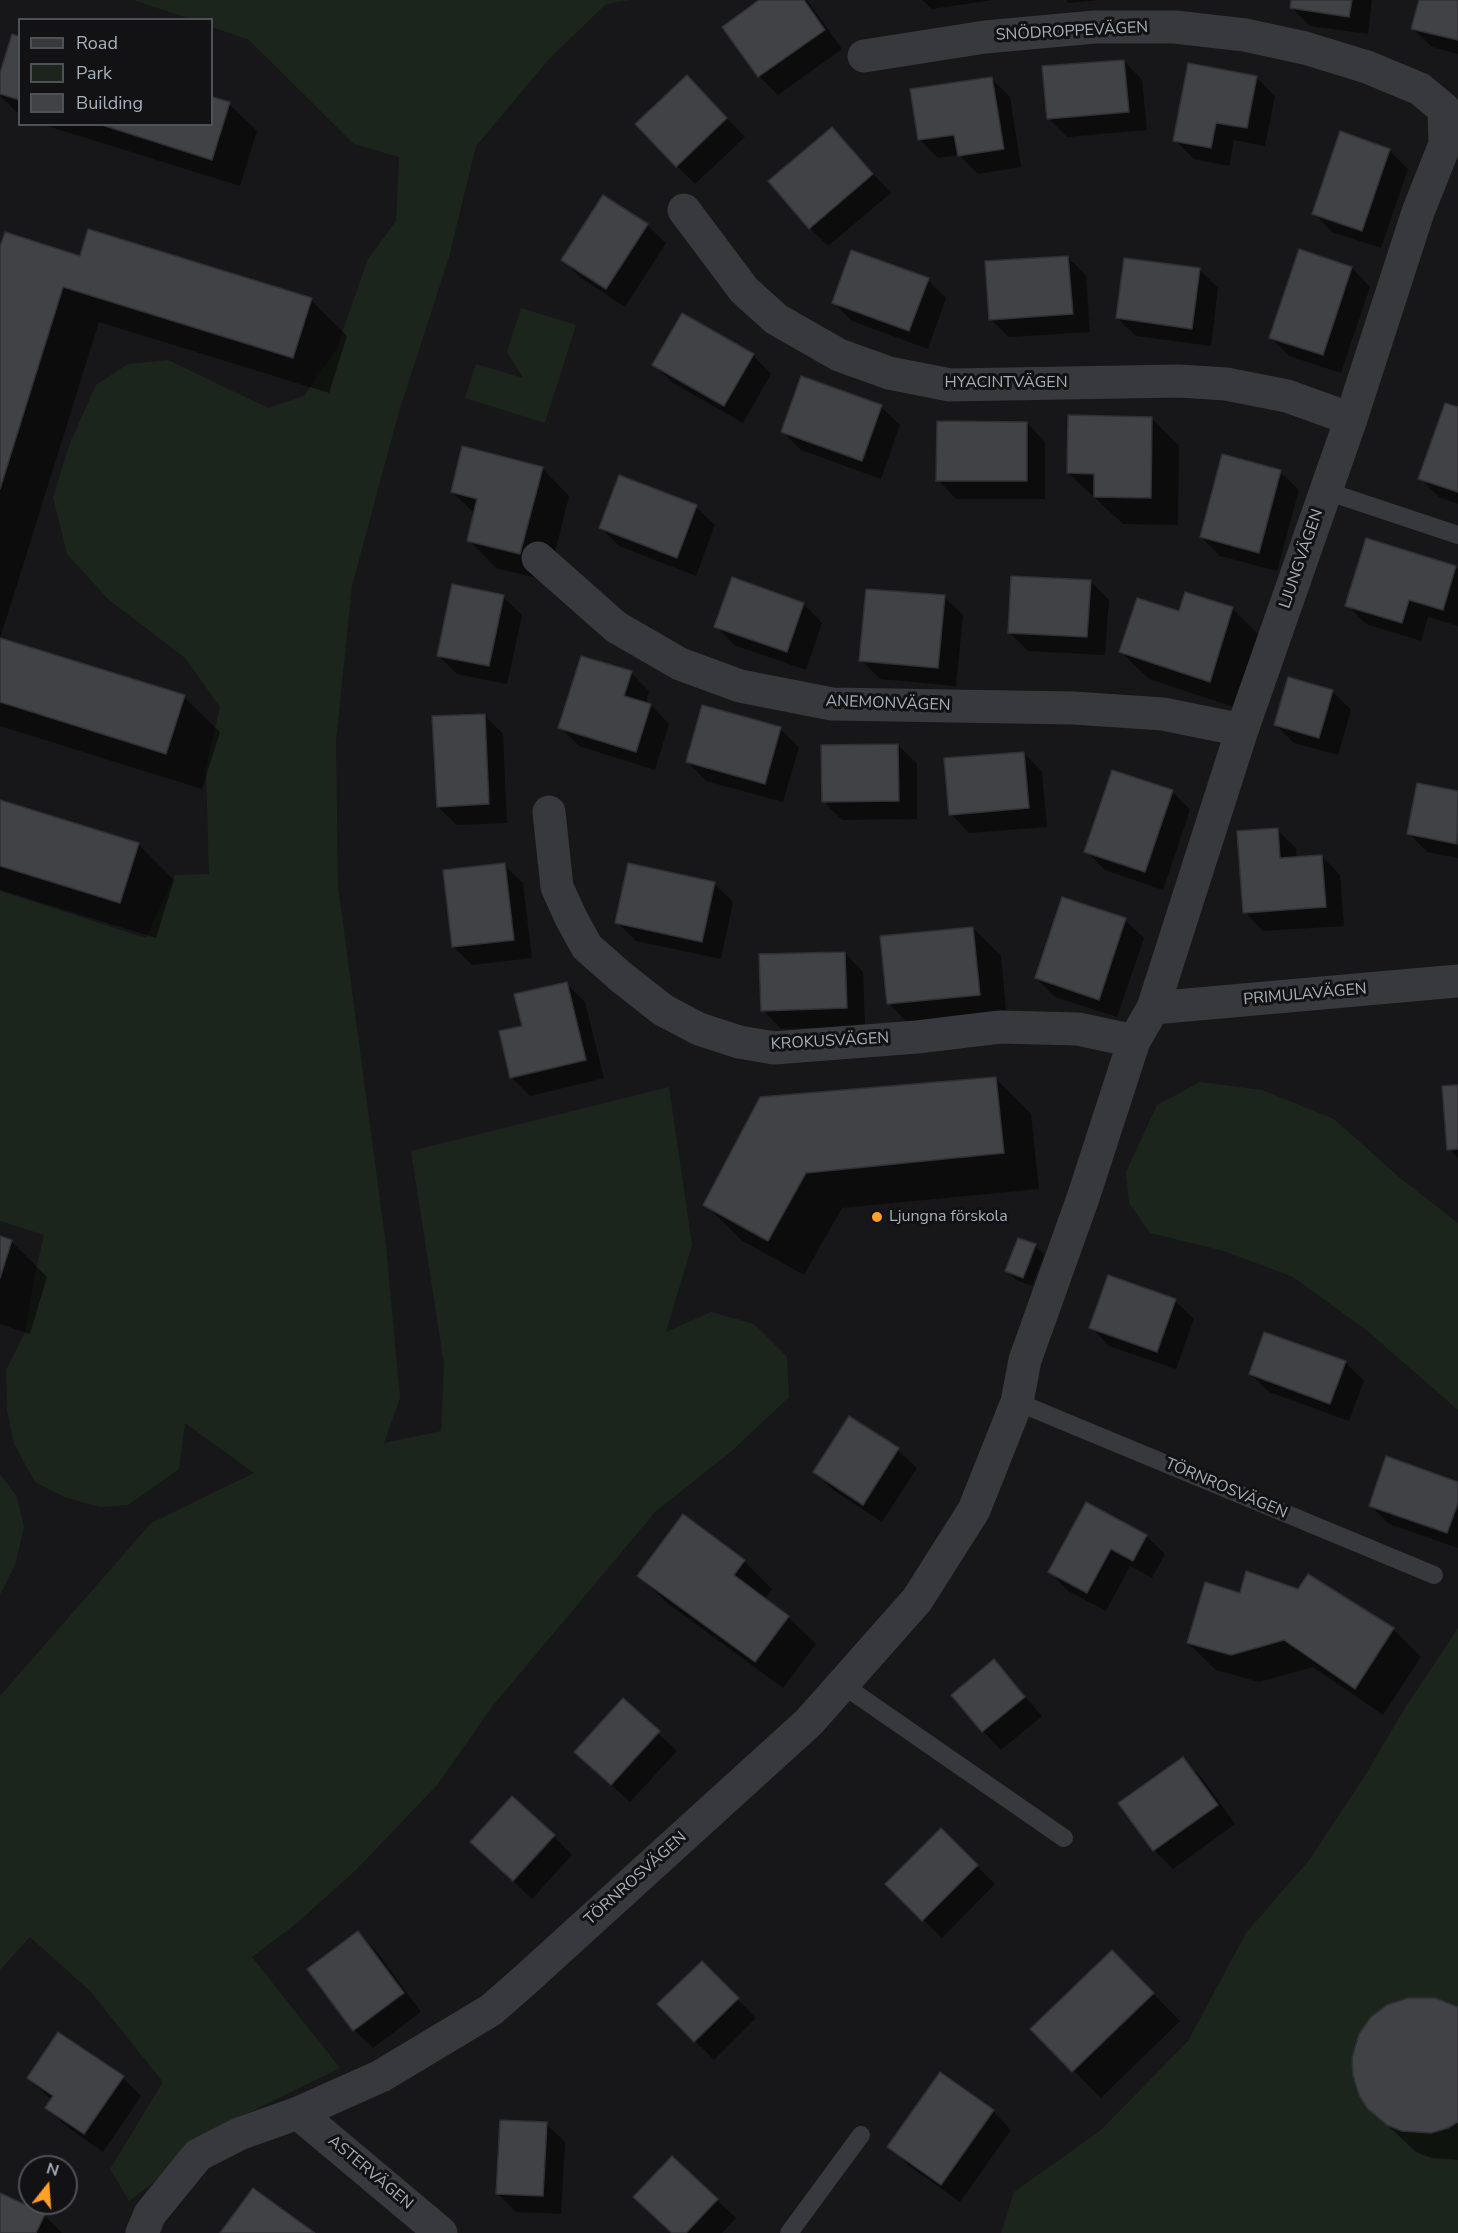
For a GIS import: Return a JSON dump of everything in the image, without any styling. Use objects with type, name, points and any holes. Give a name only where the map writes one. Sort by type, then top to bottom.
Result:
[{"type":"street","name":"SNÖDROPPEVÄGEN","points":[[864,56],[1007,35],[1095,27],[1175,27],[1245,35],[1305,48],[1367,67],[1420,89],[1444,110]]},
{"type":"street","name":"LJUNGVÄGEN","points":[[1153,1008],[1242,730],[1352,419],[1418,212],[1445,144],[1444,110]]},
{"type":"street","name":"HYACINTVÄGEN","points":[[684,210],[744,290],[776,319],[839,355],[889,373],[950,385],[1179,381],[1226,384],[1287,396],[1352,419]]},
{"type":"street","name":"ANEMONVÄGEN","points":[[538,558],[616,627],[680,664],[740,686],[832,704],[1073,708],[1162,714],[1242,730]]},
{"type":"street","name":"KROKUSVÄGEN","points":[[549,812],[557,887],[587,947],[621,978],[663,1010],[699,1029],[739,1042],[774,1048],[917,1037],[1000,1027],[1078,1029],[1134,1041]]},
{"type":"street","name":"PRIMULAVÄGEN","points":[[1153,1008],[1458,981]]},
{"type":"street","name":"TÖRNROSVÄGEN","points":[[142,2233],[150,2214],[198,2155],[239,2134],[298,2113],[381,2076],[491,2010],[809,1722],[917,1600],[974,1510],[1017,1402],[1025,1360],[1079,1209],[1134,1041],[1153,1008]]},
{"type":"street","name":"ASTERVÄGEN","points":[[298,2113],[441,2233]]},
{"type":"lane","points":[[1326,490],[1458,535]]},
{"type":"lane","name":"TÖRNROSVÄGEN","points":[[1017,1402],[1434,1575]]},
{"type":"lane","points":[[843,1685],[1064,1838]]},
{"type":"lane","points":[[789,2233],[861,2135]]},
{"type":"green space","points":[[134,0],[631,0],[606,4],[549,59],[476,146],[449,257],[398,415],[352,586],[336,741],[338,886],[386,1245],[400,1398],[384,1443],[441,1431],[444,1364],[411,1151],[669,1087],[692,1245],[666,1332],[711,1312],[754,1324],[787,1357],[789,1397],[733,1450],[655,1512],[491,1708],[438,1784],[356,1870],[297,1923],[252,1957],[340,2068],[246,2114],[129,2201],[110,2169],[163,2082],[90,1991],[30,1937],[0,1970],[0,1696],[151,1523],[254,1473],[185,1423],[179,1469],[128,1505],[100,1507],[67,1498],[35,1482],[14,1444],[7,1410],[6,1370],[25,1333],[44,1235],[0,1221],[0,891],[146,938],[175,875],[209,874],[206,767],[220,707],[185,658],[108,599],[67,554],[53,497],[70,443],[96,385],[128,364],[168,360],[268,408],[304,396],[336,350],[368,259],[396,221],[399,157],[354,144],[249,40],[213,27],[213,18],[187,18]]},
{"type":"green space","points":[[521,308],[576,325],[545,423],[465,398],[476,364],[523,378],[507,352]]},
{"type":"green space","points":[[1200,1082],[1262,1090],[1334,1119],[1399,1177],[1458,1223],[1458,1410],[1365,1329],[1293,1277],[1224,1251],[1150,1233],[1129,1203],[1126,1172],[1157,1105]]},
{"type":"green space","points":[[0,1474],[17,1497],[24,1527],[15,1565],[0,1595]]},
{"type":"green space","points":[[1458,1628],[1458,2233],[1001,2233],[1014,2192],[1101,2130],[1188,2041],[1246,1933],[1310,1859]]},
{"type":"building","points":[[759,0],[804,0],[825,30],[758,77],[722,27]]},
{"type":"building","points":[[1291,0],[1352,0],[1349,17],[1290,8]]},
{"type":"building","points":[[1419,0],[1458,0],[1458,40],[1411,29]]},
{"type":"building","points":[[12,34],[18,36],[18,99],[0,94],[0,73]]},
{"type":"building","points":[[1124,60],[1129,112],[1047,119],[1042,66]]},
{"type":"building","points":[[1188,63],[1257,76],[1247,128],[1216,123],[1211,148],[1173,141]]},
{"type":"building","points":[[687,75],[727,118],[676,167],[635,124]]},
{"type":"building","points":[[992,77],[1004,149],[958,156],[954,135],[918,140],[910,89]]},
{"type":"building","points":[[213,97],[230,102],[212,160],[105,126],[213,126]]},
{"type":"building","points":[[832,127],[873,174],[809,229],[768,181]]},
{"type":"building","points":[[1340,131],[1390,149],[1362,231],[1312,214]]},
{"type":"building","points":[[603,195],[648,224],[606,289],[561,260]]},
{"type":"building","points":[[88,229],[312,298],[293,358],[63,287],[0,489],[0,247],[5,232],[80,256]]},
{"type":"building","points":[[1299,249],[1352,267],[1323,355],[1269,338]]},
{"type":"building","points":[[851,250],[929,278],[909,331],[832,303]]},
{"type":"building","points":[[1068,256],[1073,314],[989,320],[985,261]]},
{"type":"building","points":[[1124,258],[1200,268],[1192,329],[1116,318]]},
{"type":"building","points":[[682,313],[754,354],[724,406],[652,365]]},
{"type":"building","points":[[801,376],[882,405],[862,461],[781,432]]},
{"type":"building","points":[[1445,403],[1458,407],[1458,492],[1418,479]]},
{"type":"building","points":[[1068,415],[1152,417],[1151,498],[1094,497],[1094,474],[1067,473]]},
{"type":"building","points":[[937,421],[1027,422],[1027,481],[936,481]]},
{"type":"building","points":[[462,446],[543,467],[520,554],[467,541],[477,499],[451,492]]},
{"type":"building","points":[[1222,454],[1281,470],[1259,553],[1200,537]]},
{"type":"building","points":[[619,475],[697,505],[677,558],[599,528]]},
{"type":"building","points":[[1366,538],[1456,566],[1443,610],[1409,600],[1402,623],[1345,606]]},
{"type":"building","points":[[1011,576],[1091,580],[1087,637],[1008,633]]},
{"type":"building","points":[[732,577],[804,603],[787,652],[714,627]]},
{"type":"building","points":[[452,584],[504,595],[489,666],[437,656]]},
{"type":"building","points":[[866,589],[945,595],[938,668],[859,661]]},
{"type":"building","points":[[1185,592],[1233,607],[1210,682],[1119,652],[1137,598],[1179,611]]},
{"type":"building","points":[[0,638],[185,695],[166,754],[0,702]]},
{"type":"building","points":[[581,656],[632,671],[624,696],[651,704],[636,752],[558,728]]},
{"type":"building","points":[[1288,677],[1333,690],[1319,738],[1274,725]]},
{"type":"building","points":[[702,705],[781,727],[765,784],[686,762]]},
{"type":"building","points":[[485,714],[489,804],[437,807],[432,716]]},
{"type":"building","points":[[898,744],[899,801],[822,802],[821,745]]},
{"type":"building","points":[[1024,752],[1029,808],[949,815],[944,758]]},
{"type":"building","points":[[1112,770],[1173,790],[1145,872],[1084,852]]},
{"type":"building","points":[[1417,783],[1458,791],[1457,844],[1407,834]]},
{"type":"building","points":[[0,800],[139,843],[120,903],[0,866]]},
{"type":"building","points":[[1278,828],[1280,858],[1322,855],[1326,907],[1243,913],[1237,831]]},
{"type":"building","points":[[505,863],[514,940],[452,947],[443,870]]},
{"type":"building","points":[[628,863],[715,882],[702,942],[615,923]]},
{"type":"building","points":[[1062,897],[1126,918],[1099,1000],[1035,978]]},
{"type":"building","points":[[973,927],[980,995],[887,1004],[880,936]]},
{"type":"building","points":[[845,952],[847,1008],[761,1011],[759,954]]},
{"type":"building","points":[[567,982],[586,1060],[510,1078],[499,1031],[522,1026],[514,994]]},
{"type":"building","points":[[996,1077],[1004,1153],[806,1173],[768,1241],[703,1205],[760,1097]]},
{"type":"building","points":[[1458,1085],[1458,1149],[1447,1150],[1442,1086]]},
{"type":"building","points":[[0,1236],[12,1240],[0,1278]]},
{"type":"building","points":[[1018,1238],[1036,1244],[1023,1278],[1005,1271]]},
{"type":"building","points":[[1108,1275],[1176,1299],[1157,1352],[1089,1328]]},
{"type":"building","points":[[1264,1332],[1346,1361],[1330,1404],[1249,1374]]},
{"type":"building","points":[[849,1416],[899,1448],[863,1505],[813,1472]]},
{"type":"building","points":[[1386,1456],[1458,1482],[1458,1503],[1447,1533],[1369,1506]]},
{"type":"building","points":[[1086,1502],[1147,1535],[1133,1561],[1111,1549],[1087,1593],[1048,1572]]},
{"type":"building","points":[[683,1514],[745,1560],[734,1575],[789,1616],[755,1662],[637,1576]]},
{"type":"building","points":[[1246,1571],[1298,1589],[1308,1574],[1394,1628],[1355,1689],[1284,1640],[1231,1655],[1187,1643],[1205,1582],[1240,1593]]},
{"type":"building","points":[[994,1659],[1025,1697],[982,1732],[951,1695]]},
{"type":"building","points":[[623,1698],[660,1731],[611,1785],[574,1752]]},
{"type":"building","points":[[1183,1757],[1218,1805],[1153,1851],[1118,1803]]},
{"type":"building","points":[[512,1796],[555,1835],[513,1881],[470,1842]]},
{"type":"building","points":[[941,1828],[978,1865],[922,1921],[885,1884]]},
{"type":"building","points":[[358,1931],[404,1993],[353,2031],[307,1969]]},
{"type":"building","points":[[1112,1950],[1154,1993],[1072,2072],[1030,2029]]},
{"type":"building","points":[[702,1961],[739,1998],[694,2042],[657,2004]]},
{"type":"building","points":[[1408,1998],[1435,1998],[1458,2007],[1458,2122],[1431,2133],[1402,2131],[1387,2125],[1367,2108],[1359,2095],[1353,2075],[1352,2058],[1359,2034],[1371,2017],[1387,2005]]},
{"type":"building","points":[[58,2032],[124,2076],[84,2134],[45,2108],[53,2096],[27,2078]]},
{"type":"building","points":[[940,2072],[994,2110],[941,2185],[887,2147]]},
{"type":"building","points":[[500,2120],[547,2122],[543,2196],[496,2194]]},
{"type":"building","points":[[672,2156],[718,2199],[686,2233],[672,2233],[633,2197]]},
{"type":"building","points":[[253,2188],[315,2233],[220,2233]]},
{"type":"building","points":[[0,2193],[18,2201],[18,2215],[45,2215],[36,2233],[0,2233]]},
{"type":"place","name":"Ljungna förskola","points":[[877,1217]]}]
